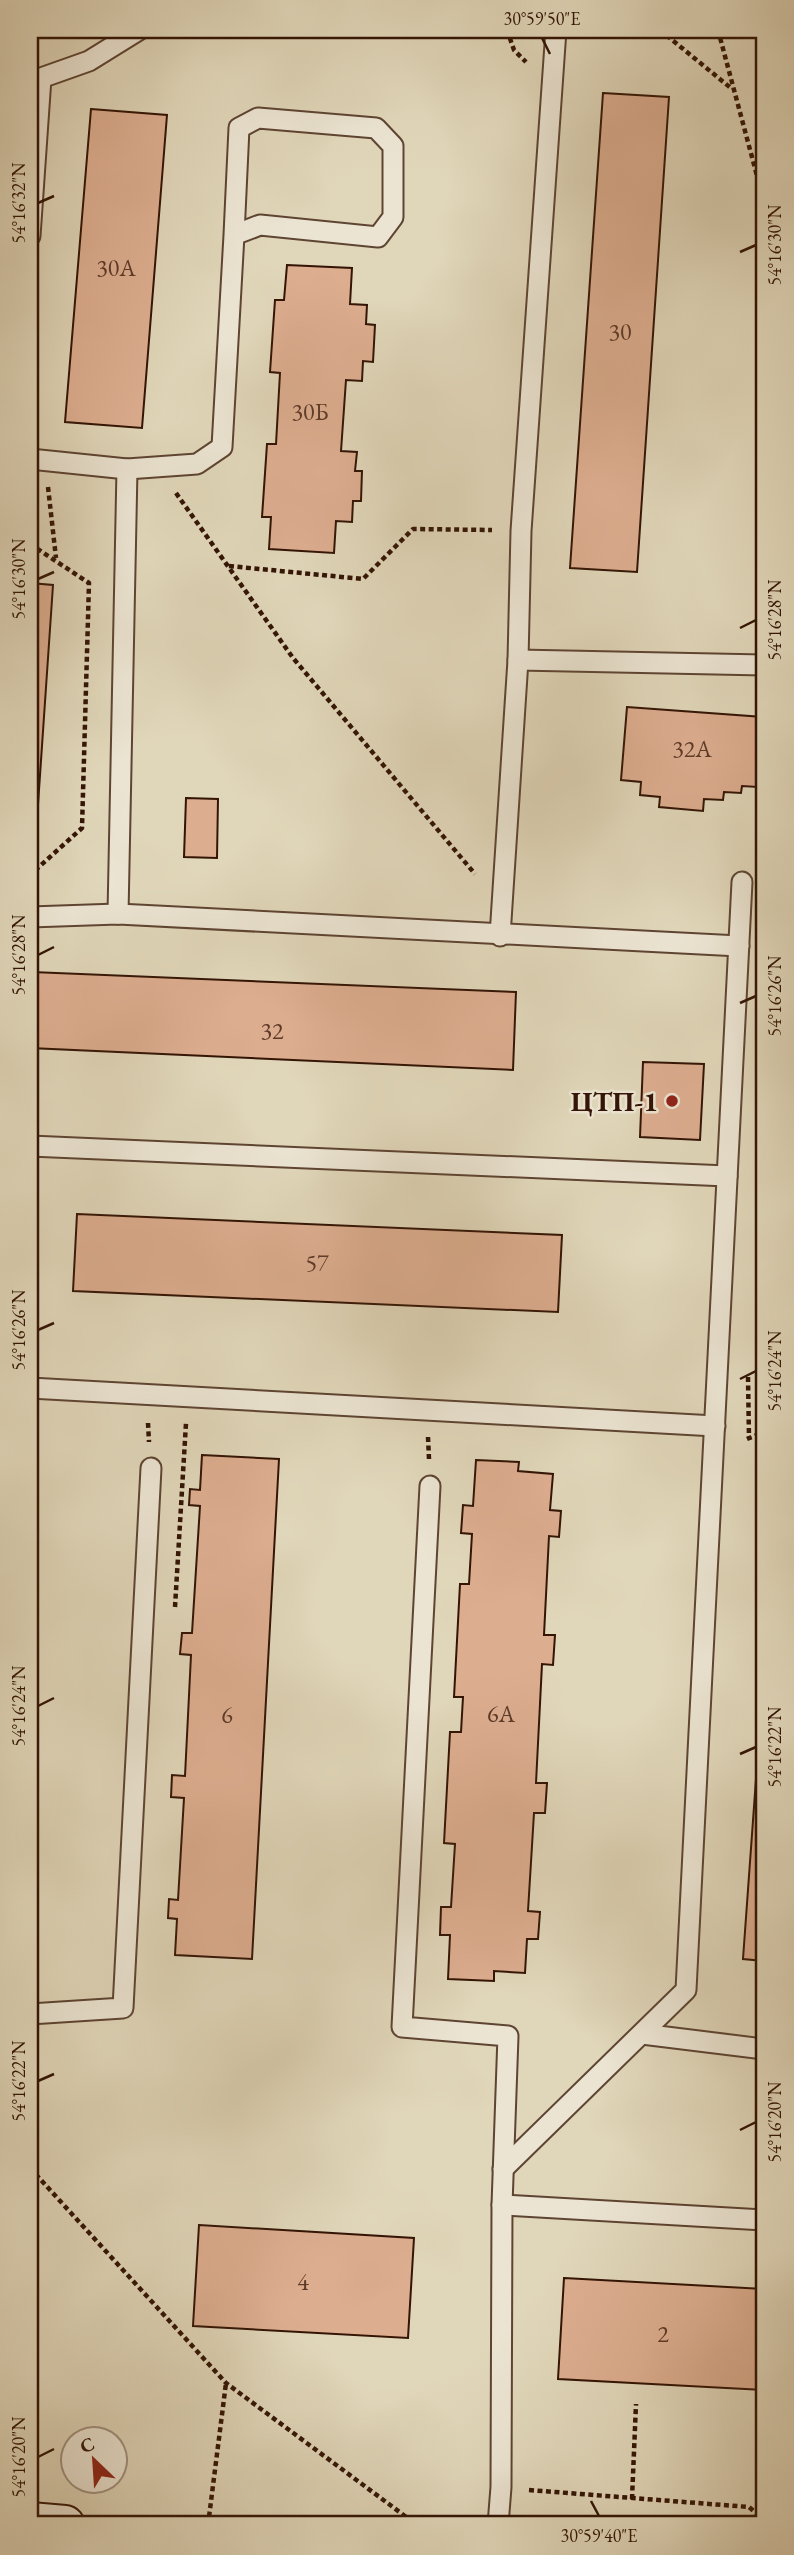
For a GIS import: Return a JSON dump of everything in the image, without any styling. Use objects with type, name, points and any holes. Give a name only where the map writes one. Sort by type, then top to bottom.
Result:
[{"type":"main road","points":[[30,2522],[65,2525]]},
{"type":"lane","points":[[30,236],[41,79],[89,61],[139,30]]},
{"type":"lane","points":[[500,936],[518,660],[521,531],[556,30]]},
{"type":"lane","points":[[37,460],[127,469],[157,467],[197,464],[222,447],[239,128],[258,118],[376,128],[393,146],[393,217],[378,237],[260,225],[234,234]]},
{"type":"lane","points":[[118,915],[127,469]]},
{"type":"lane","points":[[518,660],[764,665]]},
{"type":"lane","points":[[503,2169],[685,1990],[743,882]]},
{"type":"lane","points":[[30,917],[118,915],[739,947]]},
{"type":"lane","points":[[30,1146],[727,1176]]},
{"type":"lane","points":[[30,1388],[715,1426]]},
{"type":"lane","points":[[30,2014],[123,2008],[151,1468]]},
{"type":"lane","points":[[430,1486],[402,2027],[509,2036],[502,2205],[501,2487],[498,2525]]},
{"type":"lane","points":[[642,2034],[764,2049]]},
{"type":"lane","points":[[502,2205],[764,2220]]},
{"type":"path","points":[[660,30],[733,90]]},
{"type":"path","points":[[718,30],[764,202]]},
{"type":"path","points":[[37,460],[56,559]]},
{"type":"path","points":[[157,467],[293,658],[501,905]]},
{"type":"path","points":[[229,566],[363,579],[413,529],[521,531]]},
{"type":"path","points":[[30,544],[89,583],[82,828],[30,875]]},
{"type":"path","points":[[30,2168],[226,2383],[417,2525]]},
{"type":"path","points":[[208,2525],[226,2383]]},
{"type":"path","points":[[632,2498],[636,2404]]},
{"type":"path","points":[[501,2487],[749,2507],[764,2520]]},
{"type":"building","points":[[603,93],[669,97],[637,572],[570,568]]},
{"type":"building","points":[[91,109],[167,115],[142,428],[65,422]]},
{"type":"building","points":[[287,265],[352,268],[350,304],[367,305],[366,324],[375,325],[373,362],[363,361],[362,381],[346,380],[341,451],[357,452],[355,471],[362,471],[361,501],[353,501],[352,522],[336,521],[334,553],[269,549],[271,517],[262,517],[267,444],[276,444],[280,373],[270,372],[275,300],[284,300]]},
{"type":"building","points":[[30,583],[53,585],[37,819],[30,818]]},
{"type":"building","points":[[627,707],[763,717],[758,787],[742,786],[741,793],[724,792],[723,800],[704,799],[703,811],[659,807],[660,797],[640,795],[641,782],[621,780]]},
{"type":"building","points":[[186,798],[218,799],[217,858],[184,857]]},
{"type":"building","points":[[32,972],[516,992],[513,1070],[30,1048]]},
{"type":"building","name":"ЦТП-1","points":[[643,1062],[704,1064],[700,1140],[640,1137]]},
{"type":"building","points":[[77,1214],[562,1235],[558,1312],[73,1291]]},
{"type":"building","points":[[202,1455],[279,1459],[252,1959],[175,1955],[177,1919],[168,1918],[169,1899],[178,1900],[184,1798],[171,1797],[172,1775],[185,1776],[191,1655],[180,1654],[182,1633],[192,1633],[200,1506],[189,1505],[190,1489],[200,1490]]},
{"type":"building","points":[[476,1460],[519,1462],[518,1471],[553,1474],[550,1510],[561,1511],[559,1537],[549,1536],[544,1635],[555,1635],[553,1665],[542,1664],[536,1783],[547,1783],[545,1813],[534,1813],[528,1911],[540,1912],[538,1939],[527,1939],[525,1973],[494,1971],[494,1981],[448,1979],[450,1935],[440,1935],[441,1907],[451,1907],[455,1844],[444,1843],[450,1732],[461,1732],[463,1697],[454,1697],[460,1584],[469,1584],[472,1534],[461,1533],[463,1505],[473,1506]]},
{"type":"building","points":[[764,1668],[764,1961],[743,1959]]},
{"type":"building","points":[[199,2225],[414,2238],[408,2338],[193,2326]]},
{"type":"building","points":[[564,2278],[764,2289],[764,2390],[558,2379]]},
{"type":"place","name":"ЦТП-1","points":[[672,1101]]}]
